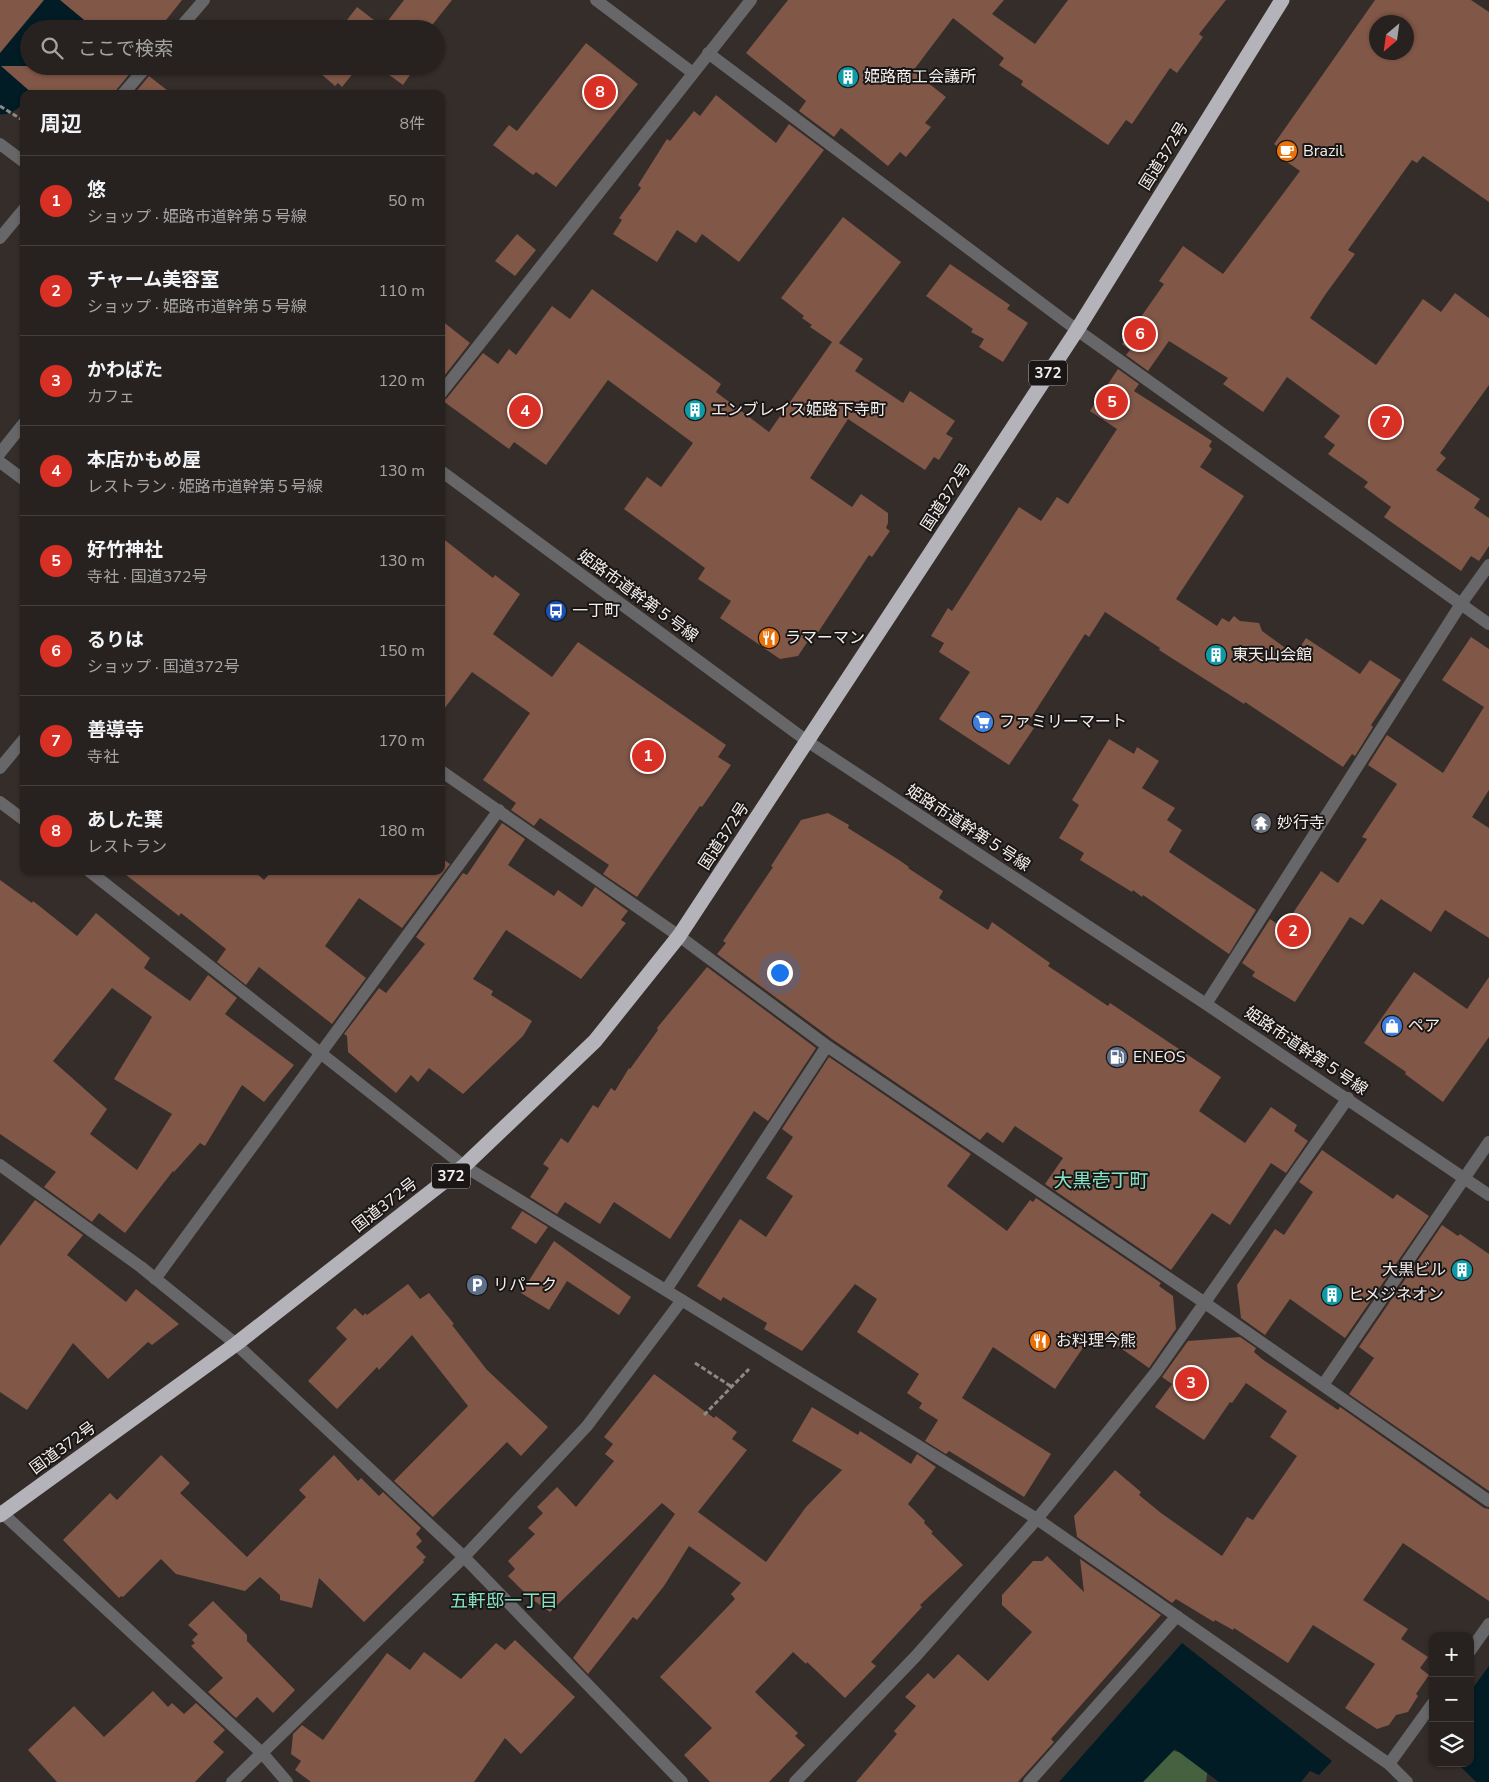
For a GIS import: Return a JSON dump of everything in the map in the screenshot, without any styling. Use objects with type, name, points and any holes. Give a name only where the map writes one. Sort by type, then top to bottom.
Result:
[{"type":"highway","name":"国道372号","points":[[1,1513],[236,1344],[464,1166],[595,1041],[679,936],[1076,330],[1282,0]]},
{"type":"street","points":[[187,20],[204,0]]},
{"type":"street","points":[[596,0],[693,73]]},
{"type":"street","points":[[445,388],[750,0]]},
{"type":"street","points":[[708,53],[1076,330],[1489,624]]},
{"type":"street","points":[[126,90],[139,75]]},
{"type":"street","points":[[0,144],[20,159]]},
{"type":"street","points":[[0,238],[20,214]]},
{"type":"street","points":[[0,453],[20,428]]},
{"type":"street","points":[[0,462],[20,477]]},
{"type":"street","name":"姫路市道幹第５号線","points":[[445,474],[807,741],[1348,1098],[1489,1195]]},
{"type":"street","points":[[1206,1004],[1460,604],[1489,565]]},
{"type":"street","points":[[0,768],[20,744]]},
{"type":"street","points":[[445,774],[679,936],[827,1046],[1205,1303],[1489,1501]]},
{"type":"street","points":[[0,802],[20,817]]},
{"type":"street","points":[[155,1279],[322,1054],[499,810]]},
{"type":"street","points":[[94,875],[464,1166],[1037,1519],[1389,1764],[1407,1782]]},
{"type":"street","points":[[666,1290],[827,1046]]},
{"type":"street","points":[[795,1782],[916,1656],[1037,1519],[1156,1372],[1348,1098]]},
{"type":"street","points":[[1323,1385],[1489,1142]]},
{"type":"street","points":[[0,1165],[155,1279],[236,1344],[464,1557],[682,1782]]},
{"type":"street","points":[[232,1782],[464,1557],[587,1426],[682,1300]]},
{"type":"street","points":[[1,1513],[263,1754],[287,1782]]},
{"type":"street","points":[[1029,1782],[1177,1616]]},
{"type":"street","points":[[1474,1645],[1489,1624]]},
{"type":"street","points":[[1389,1764],[1429,1709]]},
{"type":"path","points":[[0,106],[20,118]]},
{"type":"path","points":[[704,1415],[766,1352]]},
{"type":"path","points":[[695,1363],[732,1387]]},
{"type":"green space","points":[[1143,1743],[1209,1760],[1206,1782],[1106,1782]]},
{"type":"water","points":[[1182,1643],[1332,1761],[1319,1775],[1310,1771],[1301,1782],[1219,1782],[1175,1749],[1143,1782],[1059,1782]]},
{"type":"water","points":[[1489,1666],[1489,1782],[1476,1782],[1461,1767],[1474,1767],[1474,1687]]},
{"type":"building","points":[[0,0],[44,0],[27,20],[20,20],[20,29],[0,53]]},
{"type":"building","points":[[60,0],[182,0],[166,20],[84,20]]},
{"type":"building","points":[[404,0],[452,0],[436,20],[388,20]]},
{"type":"building","points":[[788,0],[1004,0],[992,14],[1035,44],[1068,0],[1226,0],[1199,34],[1203,37],[1177,73],[1170,68],[1132,124],[1126,120],[1108,145],[1021,85],[1023,81],[999,65],[1004,58],[953,18],[913,71],[946,97],[925,123],[931,127],[906,157],[900,152],[888,166],[841,128],[834,137],[799,111],[806,101],[746,53]]},
{"type":"building","points":[[1375,0],[1471,0],[1489,12],[1489,202],[1423,156],[1417,163],[1412,160],[1348,250],[1355,254],[1310,318],[1376,365],[1423,299],[1441,312],[1455,293],[1489,318],[1489,385],[1440,453],[1446,458],[1436,470],[1480,499],[1474,508],[1489,518],[1489,546],[1479,561],[1471,556],[1461,571],[1384,517],[1391,507],[1364,487],[1368,482],[1328,454],[1335,445],[1324,437],[1340,416],[1287,377],[1263,412],[1223,384],[1228,378],[1169,341],[1148,371],[1126,355],[1130,350],[1122,344],[1164,284],[1159,281],[1183,246],[1223,274],[1300,171],[1287,162],[1291,156],[1274,144]]},
{"type":"building","points":[[357,7],[374,20],[347,20]]},
{"type":"building","points":[[586,43],[638,84],[556,187],[536,172],[533,175],[493,145],[509,125],[517,131]]},
{"type":"building","points":[[1,66],[20,66],[20,75],[129,75],[117,90],[28,90]]},
{"type":"building","points":[[322,75],[352,75],[342,87],[338,83],[335,86]]},
{"type":"building","points":[[389,75],[410,75],[403,85]]},
{"type":"building","points":[[149,76],[167,90],[137,90]]},
{"type":"building","points":[[716,95],[776,143],[789,124],[824,150],[739,262],[702,234],[696,243],[677,230],[657,262],[613,234],[622,220],[619,218],[641,188],[638,185],[667,139],[670,141],[694,111],[700,116]]},
{"type":"building","points":[[843,217],[901,262],[839,343],[863,359],[855,371],[903,403],[910,391],[955,421],[946,434],[953,438],[939,460],[934,457],[925,470],[848,419],[810,478],[852,507],[861,494],[888,513],[886,528],[890,531],[872,557],[869,555],[815,637],[812,635],[798,656],[780,659],[720,618],[731,601],[698,579],[705,568],[624,509],[647,477],[661,487],[693,443],[608,380],[546,465],[514,442],[509,449],[445,402],[445,400],[483,353],[498,364],[509,349],[516,355],[552,306],[570,319],[592,289],[721,384],[716,392],[769,432],[832,342],[810,327],[812,325],[802,318],[804,316],[781,298]]},
{"type":"building","points":[[517,234],[536,250],[515,276],[495,261]]},
{"type":"building","points":[[950,264],[1010,305],[1007,309],[1028,323],[1003,362],[979,347],[984,339],[971,332],[973,329],[926,296]]},
{"type":"building","points":[[445,323],[470,343],[445,375]]},
{"type":"building","points":[[1118,369],[1139,384],[1134,391],[1212,441],[1209,446],[1212,449],[1200,467],[1244,496],[1176,599],[1217,626],[1222,618],[1229,622],[1234,616],[1240,621],[1259,623],[1262,631],[1295,655],[1306,638],[1360,674],[1370,660],[1401,680],[1371,725],[1373,727],[1355,756],[1352,754],[1343,767],[1245,702],[1244,704],[1159,650],[1160,648],[1105,612],[1089,637],[1085,634],[1027,724],[1034,728],[1009,765],[939,719],[970,672],[939,652],[944,643],[931,636],[948,608],[952,611],[1019,507],[1041,521],[1057,497],[1068,504],[1117,429],[1090,411]]},
{"type":"building","points":[[445,540],[493,578],[495,575],[520,594],[493,634],[552,677],[578,642],[726,745],[718,757],[731,765],[637,897],[603,874],[609,865],[540,818],[534,826],[511,810],[516,803],[483,780],[530,713],[472,672],[445,708]]},
{"type":"building","points":[[1471,637],[1489,649],[1489,790],[1472,817],[1489,828],[1489,938],[1445,910],[1431,932],[1381,899],[1363,925],[1350,917],[1295,1002],[1252,976],[1255,972],[1242,963],[1270,919],[1283,928],[1321,871],[1338,883],[1367,839],[1362,837],[1397,784],[1368,765],[1387,735],[1443,773],[1484,707],[1442,680]]},
{"type":"building","points":[[1109,739],[1134,754],[1137,747],[1159,761],[1142,788],[1175,808],[1167,820],[1182,830],[1169,852],[1256,910],[1229,954],[1143,895],[1142,897],[1133,890],[1132,892],[1080,860],[1084,853],[1059,838],[1079,805],[1072,800]]},
{"type":"building","points":[[828,813],[849,825],[848,828],[899,860],[943,891],[939,898],[988,930],[992,922],[1050,963],[1048,966],[1108,1006],[1110,1003],[1221,1077],[1199,1111],[1245,1143],[1271,1107],[1297,1125],[1294,1131],[1308,1141],[1286,1173],[1271,1163],[1230,1225],[1212,1213],[1171,1270],[1045,1184],[1063,1158],[1015,1126],[1003,1143],[987,1132],[980,1140],[832,1039],[717,954],[726,943],[723,941],[773,867],[771,866],[801,820]]},
{"type":"building","points":[[502,823],[525,839],[508,865],[554,896],[558,890],[582,907],[595,887],[628,911],[621,920],[626,923],[581,979],[506,930],[473,979],[493,991],[491,995],[532,1021],[523,1036],[463,1094],[429,1068],[418,1082],[411,1075],[396,1093],[348,1052],[347,1036],[344,1034],[379,988],[386,993],[425,944],[416,937],[463,873],[467,875]]},
{"type":"building","points":[[445,861],[450,864],[445,871]]},
{"type":"building","points":[[126,875],[258,875],[264,880],[268,875],[442,875],[402,928],[359,898],[325,946],[366,978],[332,1024],[259,967],[246,985],[217,962],[226,949],[181,913],[179,916]]},
{"type":"building","points":[[0,880],[32,903],[33,901],[77,936],[96,913],[150,958],[144,968],[190,1001],[208,975],[237,998],[225,1014],[294,1065],[264,1102],[242,1085],[205,1146],[200,1143],[173,1171],[125,1233],[99,1213],[92,1222],[44,1187],[56,1172],[0,1134]],"holes":[[[112,988],[152,1017],[114,1079],[172,1114],[137,1170],[90,1134],[107,1109],[53,1061]]]},
{"type":"building","points":[[707,967],[816,1048],[768,1121],[754,1111],[670,1239],[614,1202],[600,1224],[565,1202],[557,1214],[530,1197],[549,1168],[543,1164],[561,1138],[568,1143],[593,1105],[598,1108],[611,1088],[615,1091],[629,1068],[658,1030],[657,1028]]},
{"type":"building","points":[[1414,972],[1467,1009],[1489,977],[1489,1037],[1443,1102],[1405,1074],[1406,1072],[1364,1043]]},
{"type":"building","points":[[829,1057],[971,1154],[947,1186],[1007,1231],[1030,1200],[1033,1202],[1036,1198],[1161,1283],[1159,1286],[1173,1296],[1176,1329],[1149,1368],[1095,1330],[1055,1389],[993,1347],[962,1398],[1051,1454],[1024,1497],[949,1451],[946,1454],[925,1441],[938,1420],[919,1408],[922,1403],[907,1393],[919,1374],[857,1332],[877,1299],[855,1284],[802,1351],[764,1329],[767,1323],[723,1297],[721,1301],[697,1286],[740,1219],[766,1237],[793,1196],[766,1178],[793,1137],[782,1129]]},
{"type":"building","points":[[1322,1150],[1393,1199],[1397,1194],[1429,1216],[1345,1338],[1290,1299],[1265,1335],[1241,1318],[1237,1285],[1275,1229],[1284,1235],[1313,1192],[1299,1182]]},
{"type":"building","points":[[35,1200],[83,1235],[67,1255],[126,1302],[136,1289],[179,1324],[152,1345],[148,1342],[108,1379],[73,1343],[27,1410],[0,1392],[0,1246]]},
{"type":"building","points":[[522,1211],[548,1227],[536,1244],[511,1228]]},
{"type":"building","points":[[1442,1225],[1458,1236],[1460,1234],[1489,1254],[1489,1491],[1349,1394],[1374,1358],[1359,1347]]},
{"type":"building","points":[[554,1241],[631,1297],[619,1315],[567,1281],[549,1310],[521,1293]]},
{"type":"building","points":[[408,1284],[420,1299],[429,1293],[487,1370],[548,1427],[521,1456],[507,1442],[433,1517],[394,1481],[468,1406],[412,1335],[379,1370],[377,1367],[337,1409],[308,1381],[347,1339],[336,1328],[355,1308],[363,1316],[365,1313],[367,1315]]},
{"type":"building","points":[[1240,1337],[1256,1348],[1254,1352],[1262,1359],[1338,1410],[1340,1407],[1484,1508],[1489,1509],[1489,1601],[1403,1543],[1363,1600],[1408,1629],[1401,1639],[1428,1657],[1420,1668],[1429,1675],[1416,1694],[1418,1696],[1408,1712],[1396,1715],[1389,1725],[1377,1729],[1345,1708],[1375,1664],[1313,1625],[1288,1663],[1234,1628],[1233,1630],[1215,1620],[1214,1622],[1176,1599],[1172,1603],[1077,1537],[1074,1516],[1115,1470],[1141,1492],[1139,1495],[1161,1513],[1222,1556],[1247,1517],[1253,1520],[1297,1456],[1270,1437],[1287,1411],[1246,1383],[1232,1403],[1230,1402],[1204,1440],[1155,1407],[1172,1384],[1162,1377],[1188,1341]]},
{"type":"building","points":[[654,1374],[714,1418],[716,1416],[737,1432],[732,1439],[747,1450],[698,1512],[766,1562],[806,1507],[842,1470],[792,1441],[812,1407],[858,1435],[860,1431],[911,1464],[917,1454],[936,1467],[908,1504],[925,1521],[924,1523],[933,1532],[931,1533],[963,1565],[920,1605],[922,1607],[871,1662],[876,1666],[845,1698],[807,1662],[806,1664],[793,1652],[755,1692],[798,1733],[795,1736],[805,1745],[769,1782],[710,1782],[684,1755],[712,1728],[660,1677],[735,1599],[731,1594],[741,1583],[689,1546],[664,1586],[637,1620],[633,1617],[588,1674],[573,1658],[675,1514],[662,1503],[550,1612],[529,1597],[508,1576],[515,1569],[508,1561],[535,1534],[528,1528],[543,1513],[537,1507],[557,1487],[576,1507],[614,1461],[605,1454],[613,1444],[604,1437]]},
{"type":"building","points":[[161,1455],[190,1483],[180,1493],[247,1557],[306,1497],[299,1490],[334,1455],[358,1481],[361,1478],[379,1496],[383,1492],[421,1528],[416,1534],[422,1541],[416,1547],[426,1557],[423,1560],[424,1562],[364,1622],[319,1578],[312,1608],[280,1600],[280,1595],[260,1577],[245,1591],[176,1574],[161,1559],[123,1597],[119,1598],[63,1540],[110,1493],[117,1500]]},
{"type":"building","points":[[1047,1556],[1084,1592],[1080,1559],[1161,1615],[1051,1739],[1054,1742],[1018,1782],[856,1782],[897,1734],[894,1731],[916,1706],[905,1697],[928,1673],[934,1679],[958,1654],[988,1681],[1032,1632],[1002,1605],[1002,1595],[1033,1561],[1042,1561]]},
{"type":"building","points":[[213,1601],[247,1635],[247,1641],[295,1690],[273,1713],[257,1697],[236,1718],[208,1692],[223,1678],[191,1646],[195,1643],[192,1640],[198,1634],[188,1625]]},
{"type":"building","points":[[515,1640],[575,1697],[521,1754],[505,1738],[474,1782],[311,1782],[295,1770],[301,1761],[291,1754],[293,1734],[302,1725],[323,1740],[387,1653],[410,1670],[424,1652],[461,1679],[496,1643],[505,1650]]},
{"type":"building","points":[[153,1691],[168,1707],[172,1703],[184,1714],[196,1703],[225,1730],[213,1742],[224,1752],[195,1782],[57,1782],[28,1750],[74,1706],[104,1737]]},
{"type":"waterway","points":[[58,20],[76,0]]},
{"type":"waterway","points":[[0,85],[20,63]]},
{"type":"place","name":"姫路商工会議所","points":[[848,77]]},
{"type":"place","name":"あした葉","points":[[600,92]]},
{"type":"place","name":"Brazil","points":[[1287,151]]},
{"type":"place","name":"るりは","points":[[1140,334]]},
{"type":"place","name":"好竹神社","points":[[1112,402]]},
{"type":"place","name":"エンブレイス姫路下寺町","points":[[695,410]]},
{"type":"place","name":"本店かもめ屋","points":[[525,411]]},
{"type":"place","name":"善導寺","points":[[1386,422]]},
{"type":"place","name":"一丁町","points":[[556,611]]},
{"type":"place","name":"ラマーマン","points":[[769,638]]},
{"type":"place","name":"東天山会館","points":[[1216,655]]},
{"type":"place","name":"ファミリーマート","points":[[983,722]]},
{"type":"place","name":"悠","points":[[648,756]]},
{"type":"place","name":"妙行寺","points":[[1261,823]]},
{"type":"place","name":"チャーム美容室","points":[[1293,931]]},
{"type":"place","name":"ペア","points":[[1392,1026]]},
{"type":"place","name":"ENEOS","points":[[1117,1057]]},
{"type":"place","name":"大黒ビル","points":[[1462,1270]]},
{"type":"place","name":"リパーク","points":[[477,1285]]},
{"type":"place","name":"ヒメジネオン","points":[[1332,1295]]},
{"type":"place","name":"お料理今熊","points":[[1040,1341]]},
{"type":"place","name":"かわばた","points":[[1191,1383]]},
{"type":"district","name":"大黒壱丁町","points":[[1101,1181]]},
{"type":"district","name":"五軒邸一丁目","points":[[504,1601]]}]
